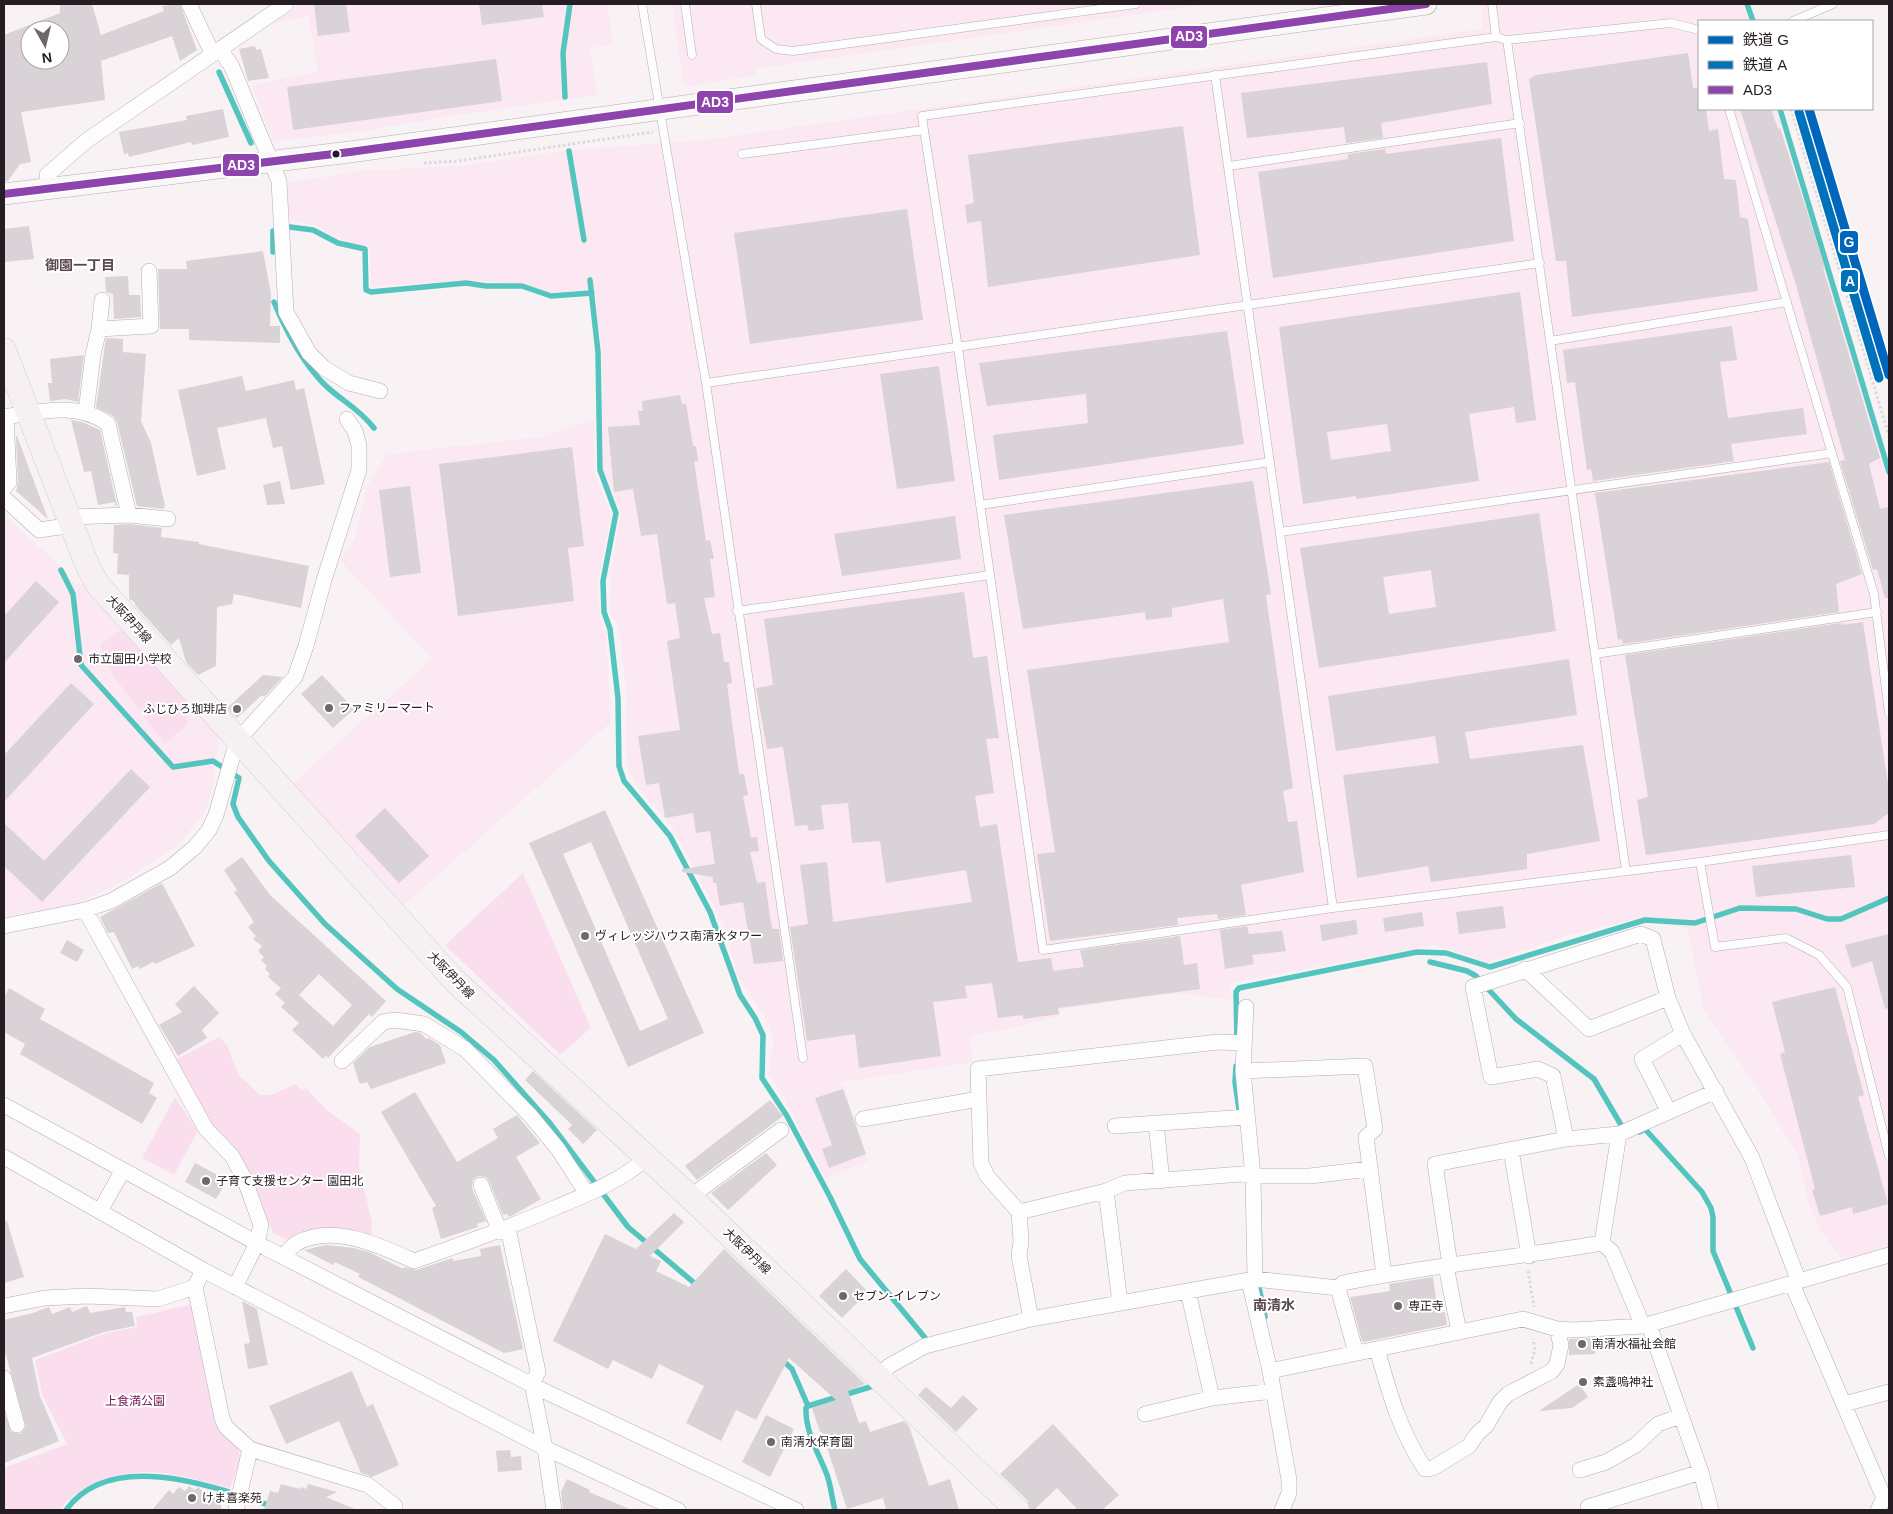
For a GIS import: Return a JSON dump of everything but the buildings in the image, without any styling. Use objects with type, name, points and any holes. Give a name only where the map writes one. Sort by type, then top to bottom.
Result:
[{"type":"main road","points":[[4,194],[272,162],[1426,4]]},
{"type":"main road","name":"大阪伊丹線","points":[[4,350],[88,567],[98,585],[455,982],[690,1197],[1018,1510]]},
{"type":"street","points":[[189,4],[216,51],[232,67],[280,181],[286,312],[309,353],[324,368],[349,383],[380,391]]},
{"type":"street","points":[[47,188],[46,175],[86,141],[286,4]]},
{"type":"street","points":[[99,329],[151,326],[150,271]]},
{"type":"street","points":[[86,412],[102,300]]},
{"type":"street","points":[[4,488],[9,482],[5,417],[68,409],[86,412],[108,424],[129,515]]},
{"type":"street","points":[[4,926],[85,910],[111,901],[170,868],[195,847],[209,830],[216,815],[237,741],[295,678],[359,470],[359,445],[355,431],[347,419]]},
{"type":"street","points":[[4,498],[39,530],[71,521],[129,515],[168,520]]},
{"type":"street","points":[[85,910],[206,1129],[232,1156],[244,1178],[261,1225],[258,1243],[235,1286]]},
{"type":"street","points":[[1566,1139],[1553,1076],[1538,1069],[1491,1076],[1473,987],[1640,934],[1653,939],[1668,998],[1683,1034],[1752,1158],[1795,1283],[1884,1502]]},
{"type":"street","points":[[1525,969],[1589,1029],[1668,998]]},
{"type":"street","points":[[1246,1007],[1238,1043],[1243,1071],[1242,1117],[1255,1275],[1274,1371],[1274,1391],[1289,1480],[1289,1493],[1282,1510]]},
{"type":"street","points":[[342,1061],[383,1022],[395,1020],[424,1024],[465,1049],[530,1115],[558,1150],[587,1194]]},
{"type":"street","points":[[1668,1112],[1642,1059],[1683,1034]]},
{"type":"street","points":[[1031,1319],[1019,1256],[1021,1241],[1019,1212],[987,1176],[981,1162],[978,1068],[1218,1042],[1238,1043]]},
{"type":"street","points":[[1243,1071],[1365,1066],[1375,1129],[1366,1137],[1384,1274]]},
{"type":"street","points":[[1459,1332],[1448,1266],[1435,1164],[1566,1139],[1619,1134],[1716,1091]]},
{"type":"street","points":[[863,1119],[979,1099]]},
{"type":"street","points":[[4,1105],[282,1256],[532,1384],[796,1510]]},
{"type":"street","points":[[1115,1126],[1242,1117]]},
{"type":"street","points":[[1156,1123],[1162,1181]]},
{"type":"street","points":[[690,1197],[780,1130]]},
{"type":"street","points":[[1602,1243],[1619,1134]]},
{"type":"street","points":[[1511,1150],[1527,1256]]},
{"type":"street","points":[[4,1157],[203,1270],[545,1448],[678,1510]]},
{"type":"street","points":[[282,1256],[297,1244],[311,1238],[345,1237],[366,1239],[414,1261],[504,1230],[587,1194],[629,1173],[646,1158]]},
{"type":"street","points":[[1019,1212],[1106,1191],[1125,1183],[1248,1175],[1310,1176],[1369,1169]]},
{"type":"street","points":[[100,1211],[123,1170]]},
{"type":"street","points":[[481,1185],[504,1230],[538,1372],[532,1384],[545,1448],[554,1510]]},
{"type":"street","points":[[1106,1191],[1120,1303]]},
{"type":"street","points":[[878,1378],[889,1366],[925,1346],[1031,1319],[1188,1291],[1255,1275],[1338,1288],[1344,1283],[1384,1274],[1527,1256],[1602,1243]]},
{"type":"street","points":[[1602,1243],[1612,1252],[1646,1326],[1681,1416],[1712,1510]]},
{"type":"street","points":[[1274,1371],[1523,1319],[1557,1329],[1646,1326],[1889,1255]]},
{"type":"street","points":[[203,1270],[195,1286],[222,1418],[226,1427],[250,1450],[368,1485],[395,1506]]},
{"type":"street","points":[[4,1306],[45,1298],[87,1296],[158,1300],[195,1286]]},
{"type":"street","points":[[1338,1288],[1356,1353]]},
{"type":"street","points":[[1188,1291],[1212,1398]]},
{"type":"street","points":[[1377,1349],[1395,1414],[1408,1442],[1425,1470],[1433,1468],[1469,1446],[1508,1394],[1552,1371],[1557,1364],[1561,1345],[1557,1329]]},
{"type":"street","points":[[4,1378],[17,1425]]},
{"type":"street","points":[[1145,1414],[1212,1398],[1274,1391]]},
{"type":"street","points":[[1844,1404],[1889,1392]]},
{"type":"street","points":[[1580,1470],[1606,1462],[1636,1445],[1658,1424],[1681,1416]]},
{"type":"street","points":[[236,1510],[250,1450]]},
{"type":"street","points":[[1588,1507],[1701,1472]]},
{"type":"lane","points":[[642,4],[706,383],[737,611],[803,1058]]},
{"type":"lane","points":[[684,4],[692,55]]},
{"type":"lane","points":[[756,4],[761,39],[776,49],[793,51],[1136,4]]},
{"type":"lane","points":[[1492,4],[1496,37]]},
{"type":"lane","points":[[1795,20],[1833,4]]},
{"type":"lane","points":[[1698,30],[1671,23],[1506,40],[1496,37],[1215,74],[922,116],[958,348],[1043,950],[1333,908],[1700,862],[1889,835]]},
{"type":"lane","points":[[1506,40],[1520,122],[1626,871]]},
{"type":"lane","points":[[1215,74],[1333,908]]},
{"type":"lane","points":[[1729,110],[1874,594],[1889,713]]},
{"type":"lane","points":[[1229,166],[1520,122]]},
{"type":"lane","points":[[742,154],[924,130]]},
{"type":"lane","points":[[706,383],[1540,263]]},
{"type":"lane","points":[[1550,341],[1787,302]]},
{"type":"lane","points":[[1280,532],[1832,453]]},
{"type":"lane","points":[[980,505],[1270,462]]},
{"type":"lane","points":[[737,611],[990,575]]},
{"type":"lane","points":[[1594,654],[1876,612]]},
{"type":"lane","points":[[1700,862],[1715,947],[1786,938],[1819,955],[1847,988],[1889,1156]]},
{"type":"path","points":[[1791,110],[1889,436]]},
{"type":"path","points":[[1527,1256],[1535,1350],[1530,1367]]},
{"type":"shaded area","points":[[302,4],[607,4],[613,44],[590,48],[597,95],[443,117],[365,131],[274,141],[251,85],[318,72],[308,16],[271,24]]},
{"type":"shaded area","points":[[672,4],[1210,4],[754,69],[755,75],[684,87]]},
{"type":"shaded area","points":[[1480,4],[1740,4],[1748,15],[1750,20],[1698,20],[1698,110],[1776,110],[1889,478],[1889,1246],[1843,1261],[1821,1231],[1810,1208],[1798,1156],[1754,1083],[1704,1010],[1687,927],[1657,924],[1645,917],[1565,936],[1489,963],[1435,945],[1230,983],[1232,1000],[1181,993],[1136,998],[1060,1010],[1060,1017],[969,1037],[973,1062],[842,1082],[868,1161],[825,1179],[780,1090],[768,1074],[774,1040],[765,1018],[737,974],[723,923],[670,823],[640,790],[628,769],[625,737],[627,696],[619,629],[610,612],[611,568],[621,513],[603,470],[602,351],[594,290],[552,293],[524,284],[466,280],[371,287],[369,246],[356,245],[331,235],[315,225],[290,220],[287,183],[361,171],[458,166],[562,151],[712,139],[1483,29]]},
{"type":"shaded area","points":[[594,419],[594,473],[611,513],[598,583],[600,618],[606,634],[611,722],[404,905],[293,783],[432,659],[341,561],[355,539],[367,487],[387,454],[542,437]]},
{"type":"shaded area","name":"市立園田小学校","points":[[4,515],[62,568],[75,585],[85,583],[219,734],[213,789],[204,813],[179,844],[124,881],[74,905],[4,916]]},
{"type":"green space","points":[[122,630],[183,696],[188,724],[165,744],[112,674],[100,644]]},
{"type":"green space","points":[[523,873],[591,1028],[560,1055],[445,945]]},
{"type":"green space","points":[[219,1037],[227,1045],[238,1074],[260,1095],[271,1095],[296,1084],[302,1091],[306,1088],[327,1110],[360,1134],[359,1166],[372,1223],[371,1237],[289,1241],[273,1233],[241,1156],[231,1143],[211,1124],[177,1062],[177,1059]]},
{"type":"green space","points":[[175,1097],[198,1131],[174,1175],[142,1158]]},
{"type":"green space","name":"上食満公園","points":[[193,1304],[241,1459],[230,1488],[167,1474],[134,1473],[110,1478],[87,1487],[77,1493],[60,1510],[4,1510],[4,1468],[67,1444],[42,1395],[35,1360],[106,1333],[137,1327],[136,1317]]},
{"type":"waterway","points":[[565,97],[563,53],[570,4]]},
{"type":"waterway","points":[[1747,4],[1753,20]]},
{"type":"waterway","points":[[219,72],[251,143]]},
{"type":"waterway","points":[[1780,110],[1889,472]]},
{"type":"waterway","points":[[569,151],[584,240]]},
{"type":"waterway","points":[[290,227],[313,230],[338,243],[365,249],[366,290],[371,292],[466,283],[486,286],[522,286],[551,296],[592,293]]},
{"type":"waterway","points":[[273,231],[273,252]]},
{"type":"waterway","points":[[590,280],[598,352],[600,470],[616,513],[603,581],[604,612],[610,629],[618,698],[619,766],[624,781],[670,836],[710,912],[740,995],[755,1018],[763,1035],[762,1078],[787,1116],[860,1259],[926,1339]]},
{"type":"waterway","points":[[274,302],[294,344],[314,373],[328,388],[368,420],[374,428]]},
{"type":"waterway","points":[[61,570],[73,594],[81,665],[173,767],[213,761],[239,778],[233,804],[238,817],[269,861],[325,924],[397,989],[461,1032],[494,1060],[549,1122],[628,1227],[699,1287]]},
{"type":"waterway","points":[[1237,1041],[1236,992],[1239,988],[1417,952],[1446,953],[1490,967],[1645,920],[1695,923],[1740,908],[1796,909],[1827,919],[1841,919],[1889,898]]},
{"type":"waterway","points":[[1430,962],[1467,971],[1476,976],[1516,1019],[1594,1079],[1624,1130]]},
{"type":"waterway","points":[[1236,1066],[1235,1082],[1240,1116]]},
{"type":"waterway","points":[[1639,1132],[1645,1129],[1702,1192],[1711,1208],[1713,1217],[1713,1251],[1753,1348]]},
{"type":"waterway","points":[[1258,1282],[1265,1317]]},
{"type":"waterway","points":[[781,1359],[792,1369],[808,1406],[806,1408],[808,1426],[828,1479],[835,1510]]},
{"type":"waterway","points":[[808,1406],[870,1387]]},
{"type":"waterway","points":[[66,1510],[86,1491],[111,1480],[139,1476],[170,1478],[200,1484],[283,1510]]},
{"type":"rail line","name":"G","points":[[1809,110],[1889,375]]},
{"type":"rail line","name":"A","points":[[1799,112],[1879,378]]},
{"type":"transit line","name":"AD3","points":[[4,194],[350,152],[1426,4]]},
{"type":"place","name":"市立園田小学校","points":[[78,659]]},
{"type":"place","name":"ファミリーマート","points":[[329,708]]},
{"type":"place","name":"ふじひろ珈琲店","points":[[237,709]]},
{"type":"place","name":"ヴィレッジハウス南清水タワー","points":[[585,936]]},
{"type":"place","name":"子育て支援センター 園田北","points":[[206,1181]]},
{"type":"place","name":"セブン-イレブン","points":[[843,1296]]},
{"type":"place","name":"専正寺","points":[[1398,1306]]},
{"type":"place","name":"南清水福祉会館","points":[[1582,1344]]},
{"type":"place","name":"素盞嗚神社","points":[[1583,1382]]},
{"type":"place","name":"南清水保育園","points":[[771,1442]]},
{"type":"place","name":"けま喜楽苑","points":[[192,1498]]},
{"type":"district","name":"御園一丁目","points":[[80,265]]},
{"type":"district","name":"南清水","points":[[1274,1305]]}]
